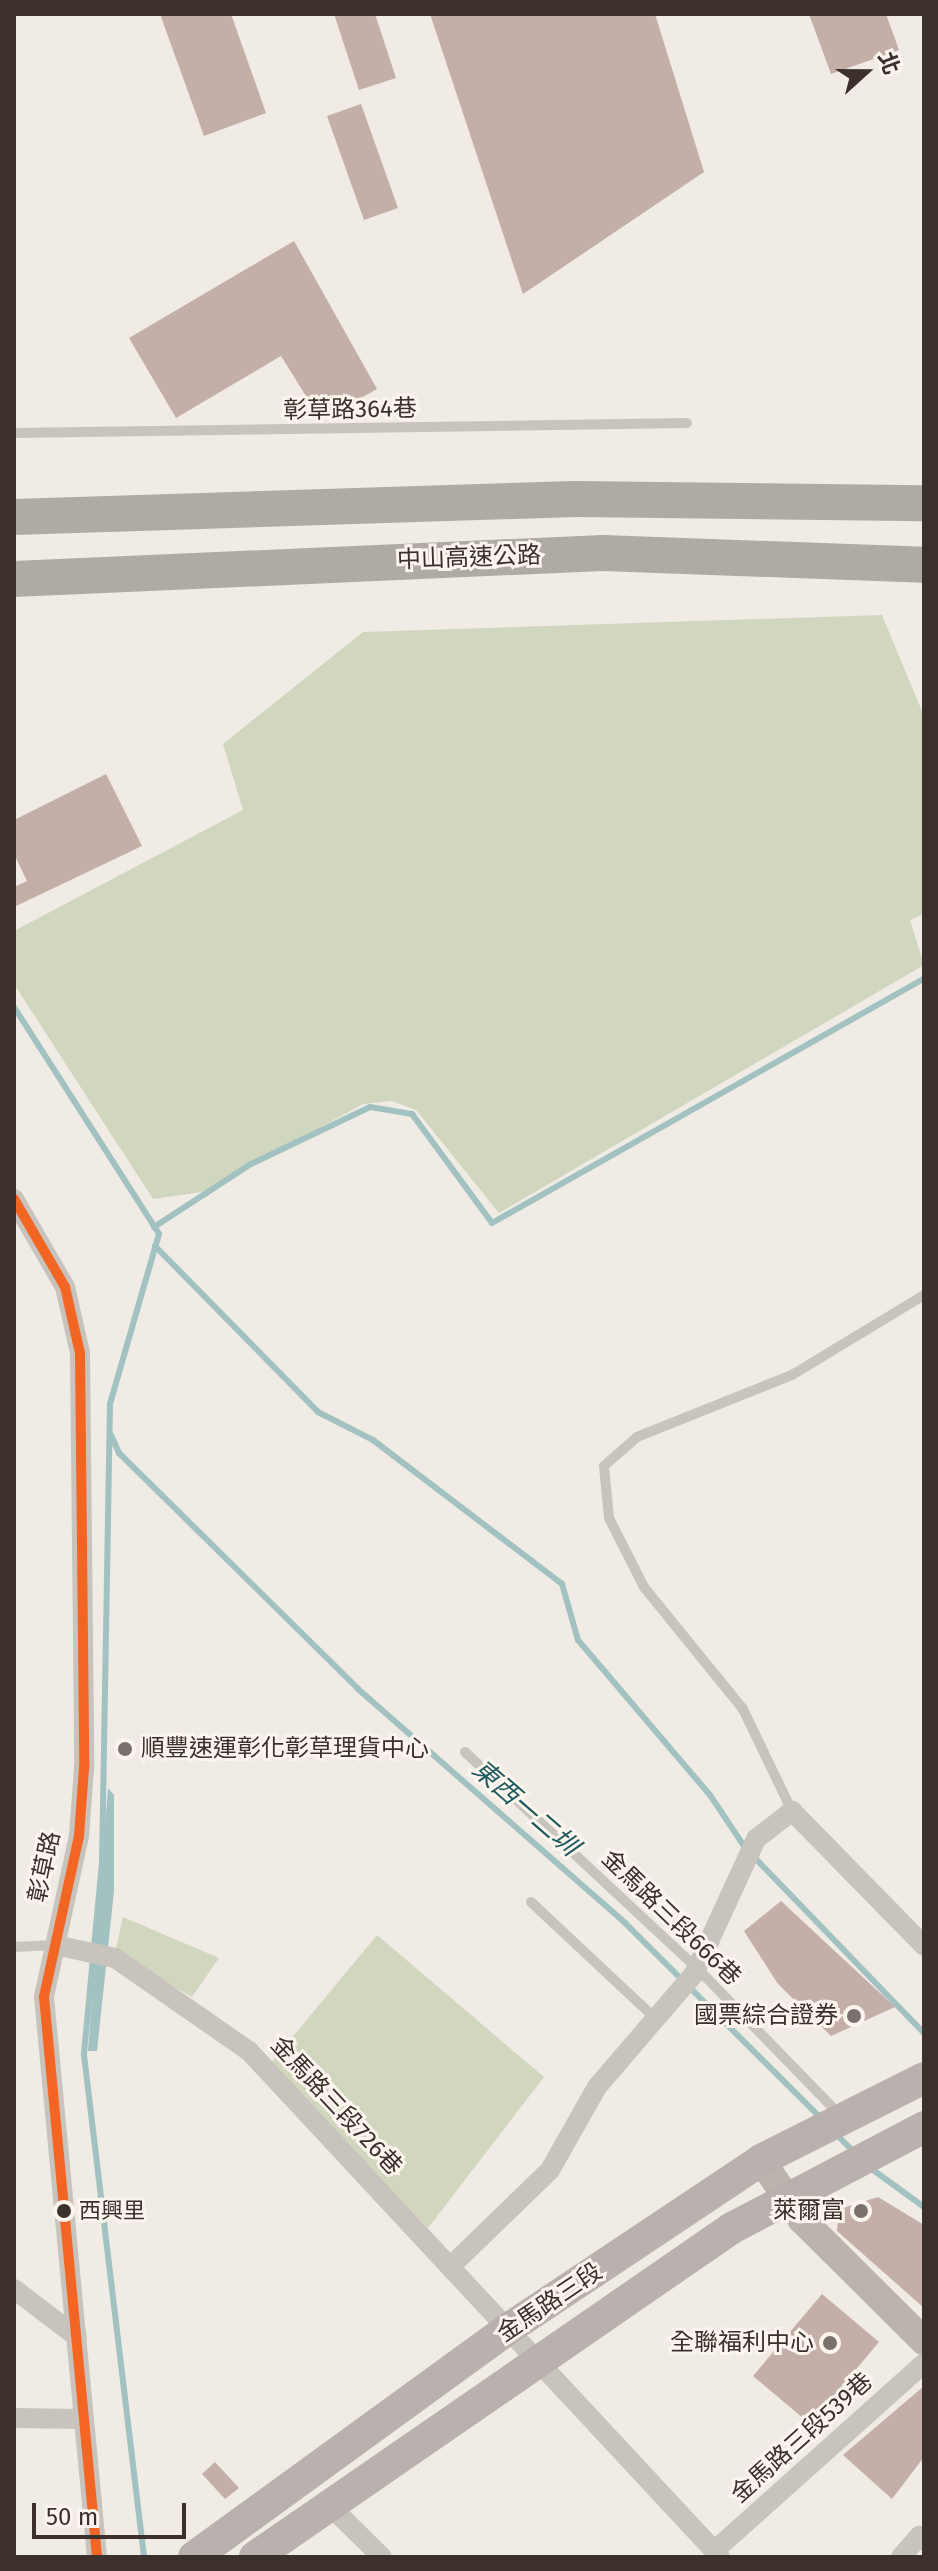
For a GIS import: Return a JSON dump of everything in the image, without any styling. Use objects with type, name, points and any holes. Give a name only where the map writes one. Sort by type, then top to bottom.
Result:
[{"type":"highway","points":[[14,517],[575,499],[924,503]]},
{"type":"highway","name":"中山高速公路","points":[[14,579],[603,553],[924,565]]},
{"type":"main road","name":"金馬路三段","points":[[194,2557],[511,2327],[761,2160],[924,2078]]},
{"type":"main road","name":"金馬路三段","points":[[255,2557],[327,2503],[785,2197],[924,2127]]},
{"type":"street","name":"彰草路","points":[[14,1199],[65,1287],[80,1353],[88,1691],[79,1836],[44,1997],[97,2557]]},
{"type":"street","points":[[451,2266],[550,2170],[597,2087],[695,1971],[741,1864],[756,1839],[792,1811],[924,1946]]},
{"type":"street","name":"金馬路三段726巷","points":[[55,1945],[107,1957],[168,1990],[249,2051],[511,2327],[534,2363]]},
{"type":"street","points":[[761,2160],[785,2197],[924,2341]]},
{"type":"street","points":[[14,2289],[77,2337]]},
{"type":"street","name":"金馬路三段539巷","points":[[534,2363],[717,2554],[924,2363]]},
{"type":"street","points":[[14,2418],[82,2419]]},
{"type":"street","points":[[327,2503],[382,2557]]},
{"type":"street","points":[[901,2557],[919,2536],[924,2541]]},
{"type":"lane","name":"彰草路364巷","points":[[14,433],[687,423]]},
{"type":"lane","points":[[792,1811],[743,1709],[644,1587],[609,1518],[604,1466],[637,1437],[792,1375],[924,1295]]},
{"type":"lane","name":"金馬路三段666巷","points":[[465,1752],[695,1971],[843,2118]]},
{"type":"lane","points":[[531,1902],[654,2017]]},
{"type":"lane","points":[[14,1947],[55,1945]]},
{"type":"green space","points":[[882,615],[924,716],[924,914],[910,920],[924,965],[499,1213],[416,1110],[392,1101],[363,1104],[202,1192],[153,1199],[14,984],[14,931],[243,810],[223,744],[363,632]]},
{"type":"green space","points":[[123,1917],[219,1958],[192,1997],[115,1953]]},
{"type":"green space","points":[[377,1935],[544,2077],[428,2228],[271,2063]]},
{"type":"water","points":[[108,1788],[114,1795],[114,1891],[97,2051],[88,2051]]},
{"type":"building","points":[[160,14],[231,14],[266,113],[204,136]]},
{"type":"building","points":[[334,14],[375,14],[396,78],[359,90]]},
{"type":"building","points":[[430,14],[655,14],[704,172],[523,294]]},
{"type":"building","points":[[809,14],[886,14],[899,50],[831,74]]},
{"type":"building","points":[[361,104],[398,208],[364,220],[327,116]]},
{"type":"building","points":[[294,241],[377,389],[321,420],[281,356],[176,418],[129,338]]},
{"type":"building","points":[[106,774],[142,846],[14,907],[14,887],[27,881],[14,854],[14,820]]},
{"type":"building","points":[[781,1901],[895,2007],[831,2036],[778,1984],[744,1931]]},
{"type":"building","points":[[878,2197],[924,2225],[924,2308],[837,2231],[839,2209]]},
{"type":"building","points":[[822,2294],[879,2342],[810,2424],[753,2376]]},
{"type":"building","points":[[924,2386],[924,2457],[892,2499],[843,2455]]},
{"type":"building","points":[[215,2462],[239,2488],[225,2499],[202,2474]]},
{"type":"waterway","points":[[154,1227],[251,1164],[370,1107],[412,1114],[492,1223],[924,979]]},
{"type":"waterway","points":[[14,1007],[159,1234],[110,1404],[102,1863],[84,2055],[144,2557]]},
{"type":"waterway","points":[[155,1246],[318,1412],[373,1440],[562,1584],[578,1640],[710,1795],[746,1849]]},
{"type":"waterway","name":"東西一二圳","points":[[111,1435],[119,1453],[358,1689],[625,1923],[822,2119]]},
{"type":"waterway","points":[[754,1857],[924,2033]]},
{"type":"waterway","name":"東西一二圳","points":[[835,2133],[855,2153]]},
{"type":"waterway","name":"東西一二圳","points":[[869,2167],[924,2207]]},
{"type":"transit line","points":[[14,1199],[65,1287],[80,1353],[84,1768],[79,1836],[44,1997],[97,2557]]},
{"type":"place","name":"順豐速運彰化彰草理貨中心","points":[[125,1749]]},
{"type":"place","name":"國票綜合證券","points":[[854,2016]]},
{"type":"place","name":"西興里","points":[[64,2211]]},
{"type":"place","name":"萊爾富","points":[[861,2211]]},
{"type":"place","name":"全聯福利中心","points":[[830,2343]]}]
